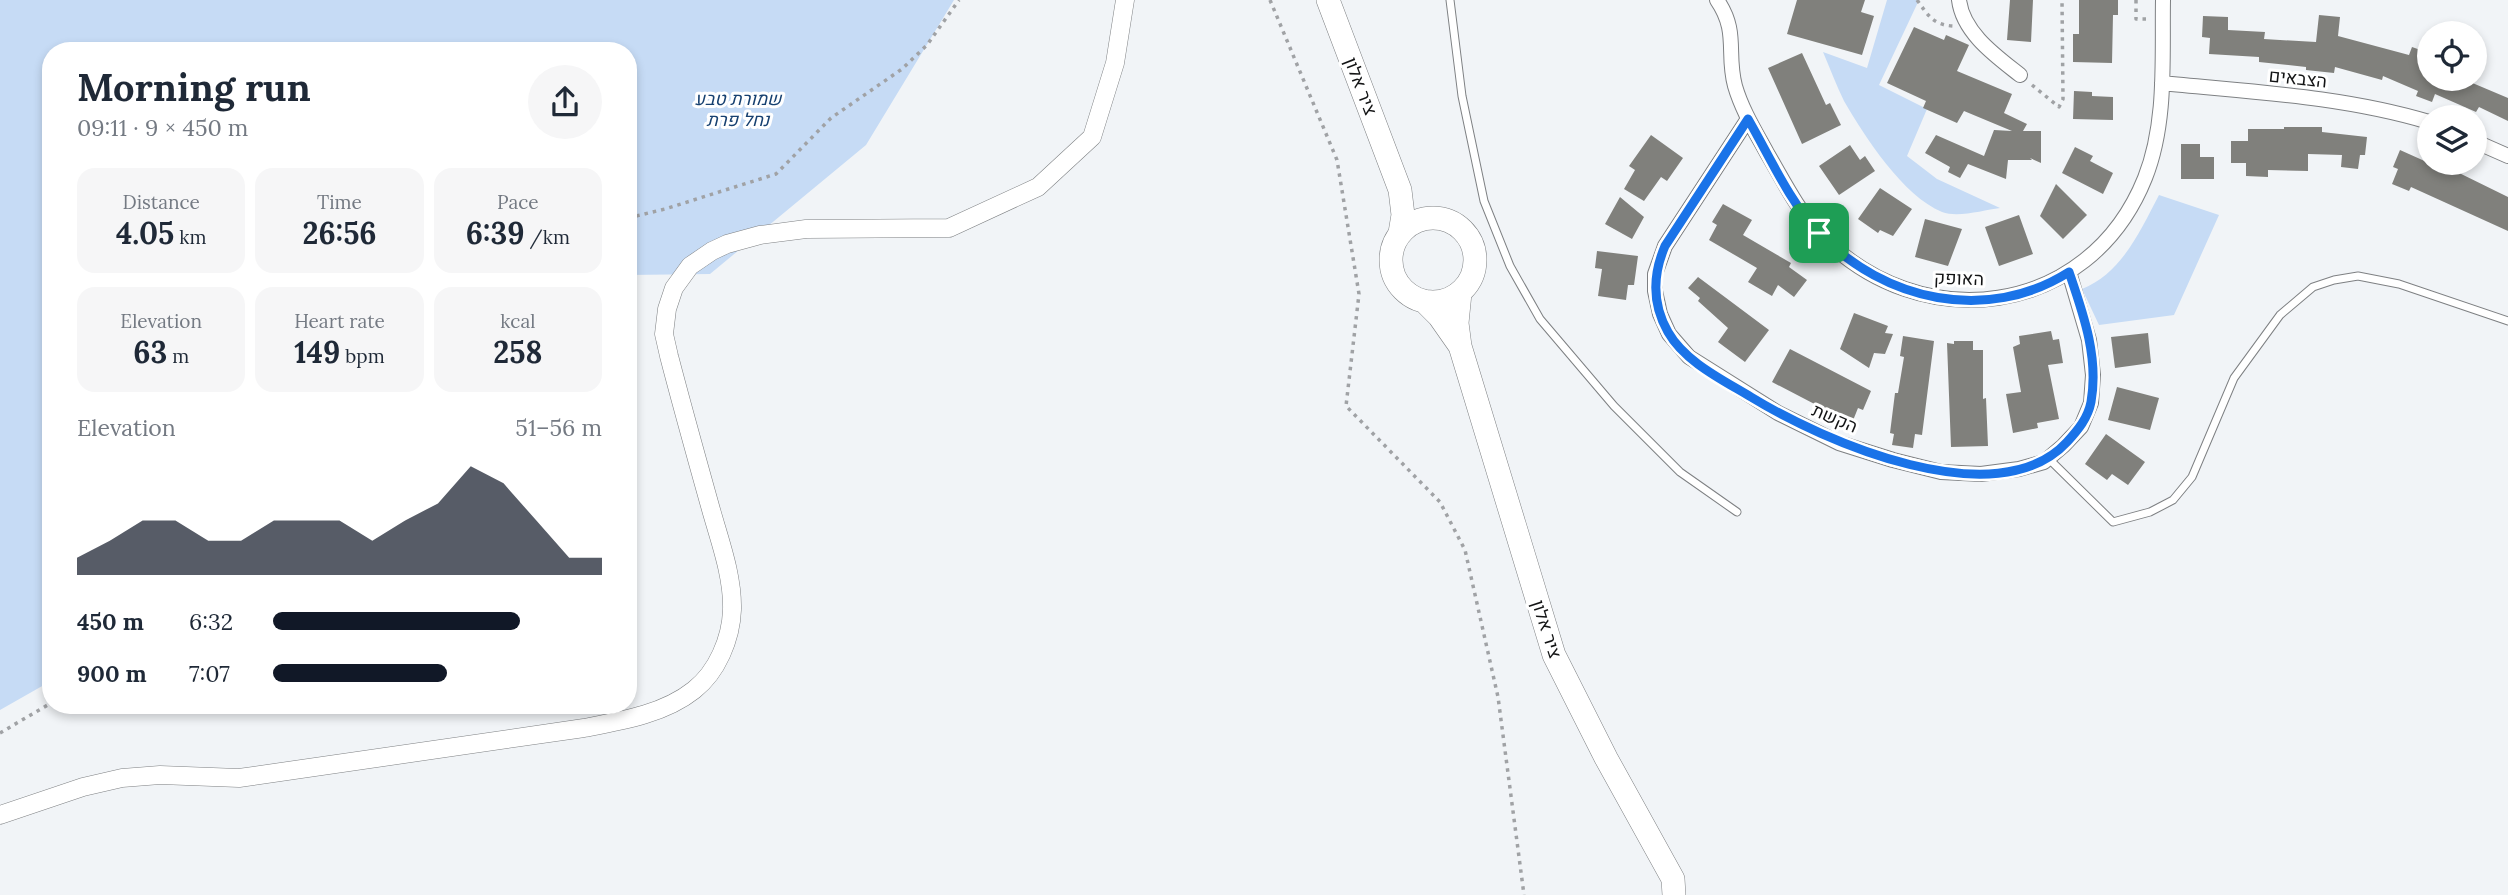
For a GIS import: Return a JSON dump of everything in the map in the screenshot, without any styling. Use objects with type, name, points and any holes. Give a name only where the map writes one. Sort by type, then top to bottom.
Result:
[{"type":"main road","name":"ציר אלון","points":[[1328,0],[1395,172],[1403,204],[1400,233]]},
{"type":"main road","name":"ציר אלון","points":[[1395,172],[1426,207],[1442,218]]},
{"type":"main road","points":[[1442,218],[1451,221],[1466,233],[1475,250],[1475,269],[1472,278],[1460,293],[1443,301],[1424,301],[1415,298],[1400,286],[1392,269],[1392,250],[1400,233],[1414,221],[1442,218]]},
{"type":"main road","name":"ציר אלון","points":[[1460,293],[1457,323],[1460,346],[1554,655],[1605,758],[1673,879],[1674,895]]},
{"type":"main road","name":"ציר אלון","points":[[1424,301],[1439,316],[1460,346]]},
{"type":"street","points":[[0,815],[83,787],[121,778],[160,775],[239,778],[584,728],[627,720],[667,705],[695,690],[718,663],[732,610],[720,542],[664,334],[667,309],[674,288],[690,266],[727,244],[760,235],[806,229],[950,228],[1038,187],[1091,137],[1115,63],[1125,0]]},
{"type":"street","name":"האופק","points":[[1717,0],[1730,27],[1735,85],[1748,119],[1788,190],[1819,233],[1846,258],[1882,281],[1919,294],[1967,300],[2020,293],[2069,272],[2106,240],[2135,199],[2152,155],[2158,126],[2164,0]]},
{"type":"street","points":[[1959,0],[1965,18],[1978,38],[2020,75]]},
{"type":"street","name":"הצבאים","points":[[2162,83],[2346,103],[2417,118]]},
{"type":"street","name":"הקשת","points":[[1748,119],[1671,235],[1658,261],[1656,291],[1660,314],[1669,334],[1689,357],[1778,413],[1850,447],[1941,472],[1981,474],[2032,466],[2048,458],[2081,428],[2091,403],[2093,375],[2089,340],[2069,272]]},
{"type":"street","points":[[2487,147],[2508,156]]},
{"type":"lane","points":[[1450,0],[1462,96],[1484,201],[1516,277],[1540,319],[1614,406],[1680,472],[1737,512]]},
{"type":"lane","points":[[2048,458],[2113,522],[2150,512],[2173,500],[2192,477],[2234,378],[2280,315],[2313,287],[2334,279],[2358,276],[2399,284],[2508,321]]},
{"type":"path","points":[[637,216],[677,206],[776,174],[831,118],[902,69],[926,45],[959,0]]},
{"type":"path","points":[[1270,0],[1338,160],[1359,294],[1346,406],[1440,502],[1465,550],[1498,697],[1524,895]]},
{"type":"path","points":[[1917,0],[1932,21],[1942,25],[1953,26],[1965,18]]},
{"type":"path","points":[[2020,75],[2059,107],[2063,99],[2062,0]]},
{"type":"path","points":[[2136,0],[2136,19],[2163,20]]},
{"type":"path","points":[[0,733],[42,708]]},
{"type":"green space","name":"שמורת טבע נחל פרת","points":[[0,0],[954,0],[866,145],[710,274],[637,275],[637,42],[42,42],[42,686],[0,710]]},
{"type":"green space","points":[[1887,0],[1919,0],[1879,85],[1927,109],[1907,156],[1937,179],[2000,208],[1948,214],[1927,204],[1886,164],[1844,101],[1823,52],[1867,68]]},
{"type":"green space","points":[[2159,195],[2219,215],[2174,315],[2099,325],[2082,289],[2096,282],[2119,262],[2137,236]]},
{"type":"building","points":[[1797,0],[1865,0],[1861,12],[1874,16],[1862,55],[1787,34]]},
{"type":"building","points":[[2010,0],[2033,0],[2031,42],[2007,40]]},
{"type":"building","points":[[2079,0],[2118,0],[2118,15],[2113,15],[2112,63],[2073,62],[2073,34],[2079,34]]},
{"type":"building","points":[[2319,15],[2340,17],[2338,36],[2409,55],[2412,47],[2417,49],[2417,91],[2383,76],[2382,80],[2335,67],[2334,73],[2259,62],[2259,57],[2209,54],[2210,38],[2202,37],[2203,16],[2228,17],[2228,30],[2265,32],[2264,39],[2316,42]]},
{"type":"building","points":[[1914,27],[1944,40],[1946,35],[1969,45],[1957,71],[2012,94],[2004,113],[2027,124],[2023,131],[2041,131],[2041,163],[2030,158],[2032,160],[2008,160],[2006,179],[1968,164],[1960,178],[1948,172],[1950,167],[1925,153],[1936,135],[1984,156],[1994,130],[2012,131],[1964,111],[1957,123],[1923,108],[1926,101],[1887,83]]},
{"type":"building","points":[[1802,53],[1826,105],[1830,103],[1841,125],[1802,144],[1768,68]]},
{"type":"building","points":[[2487,89],[2508,98],[2508,121],[2487,111],[2487,105],[2460,105],[2435,94],[2432,102],[2416,96],[2418,91]]},
{"type":"building","points":[[2074,91],[2092,92],[2092,96],[2113,97],[2113,120],[2073,119]]},
{"type":"building","points":[[2322,127],[2322,132],[2367,137],[2365,155],[2360,155],[2358,169],[2341,167],[2342,155],[2308,154],[2308,171],[2268,170],[2268,177],[2246,176],[2246,163],[2231,163],[2231,141],[2248,141],[2248,129]]},
{"type":"building","points":[[1651,135],[1683,158],[1667,181],[1661,177],[1644,201],[1624,189],[1635,170],[1629,166]]},
{"type":"building","points":[[2181,144],[2200,144],[2200,157],[2214,157],[2214,179],[2181,179]]},
{"type":"building","points":[[1850,145],[1860,160],[1865,156],[1875,171],[1839,195],[1819,166]]},
{"type":"building","points":[[2075,147],[2093,156],[2090,161],[2113,173],[2103,194],[2062,173]]},
{"type":"building","points":[[2400,150],[2417,158],[2417,175],[2463,175],[2508,197],[2508,231],[2411,187],[2409,191],[2392,184],[2398,169],[2393,167]]},
{"type":"building","points":[[2056,184],[2087,215],[2063,239],[2040,216]]},
{"type":"building","points":[[1880,188],[1912,209],[1893,236],[1880,230],[1878,233],[1858,219]]},
{"type":"building","points":[[1620,197],[1644,217],[1632,239],[1605,224]]},
{"type":"building","points":[[1723,204],[1752,220],[1743,235],[1791,263],[1789,267],[1807,280],[1794,297],[1778,285],[1772,296],[1748,282],[1757,268],[1709,240],[1717,225],[1712,222]]},
{"type":"building","points":[[2019,215],[2033,254],[1999,266],[1985,227]]},
{"type":"building","points":[[1925,219],[1962,229],[1948,266],[1915,257]]},
{"type":"building","points":[[1597,251],[1638,256],[1634,285],[1628,285],[1626,300],[1598,296],[1602,269],[1595,268]]},
{"type":"building","points":[[1698,277],[1769,330],[1745,362],[1718,342],[1728,328],[1698,301],[1700,298],[1688,288]]},
{"type":"building","points":[[1854,313],[1888,326],[1885,333],[1893,334],[1885,354],[1874,353],[1869,368],[1840,349]]},
{"type":"building","points":[[2051,331],[2053,340],[2059,339],[2063,363],[2048,365],[2059,419],[2037,423],[2038,428],[2013,433],[2006,394],[2021,392],[2013,347],[2020,344],[2019,336]]},
{"type":"building","points":[[2148,333],[2151,363],[2115,368],[2111,337]]},
{"type":"building","points":[[1903,336],[1934,341],[1922,435],[1915,434],[1913,448],[1892,445],[1894,434],[1890,433],[1895,393],[1898,393],[1904,357],[1900,356]]},
{"type":"building","points":[[1954,341],[1973,341],[1973,350],[1983,350],[1983,399],[1986,398],[1988,446],[1951,447],[1947,343],[1954,344]]},
{"type":"building","points":[[1790,349],[1871,391],[1863,410],[1858,408],[1852,423],[1823,412],[1824,409],[1772,382]]},
{"type":"building","points":[[2117,387],[2159,398],[2150,430],[2108,420]]},
{"type":"building","points":[[2106,434],[2145,462],[2128,485],[2112,474],[2107,480],[2085,464]]},
{"type":"route","points":[[1748,119],[1802,213],[1819,233],[1846,258],[1882,281],[1943,299],[1967,300],[2020,293],[2069,272],[2084,317],[2093,375],[2091,403],[2081,428],[2044,462],[2019,469],[1981,474],[1941,472],[1839,443],[1778,413],[1689,357],[1669,334],[1660,314],[1656,291],[1658,261],[1717,163],[1748,119]]}]
